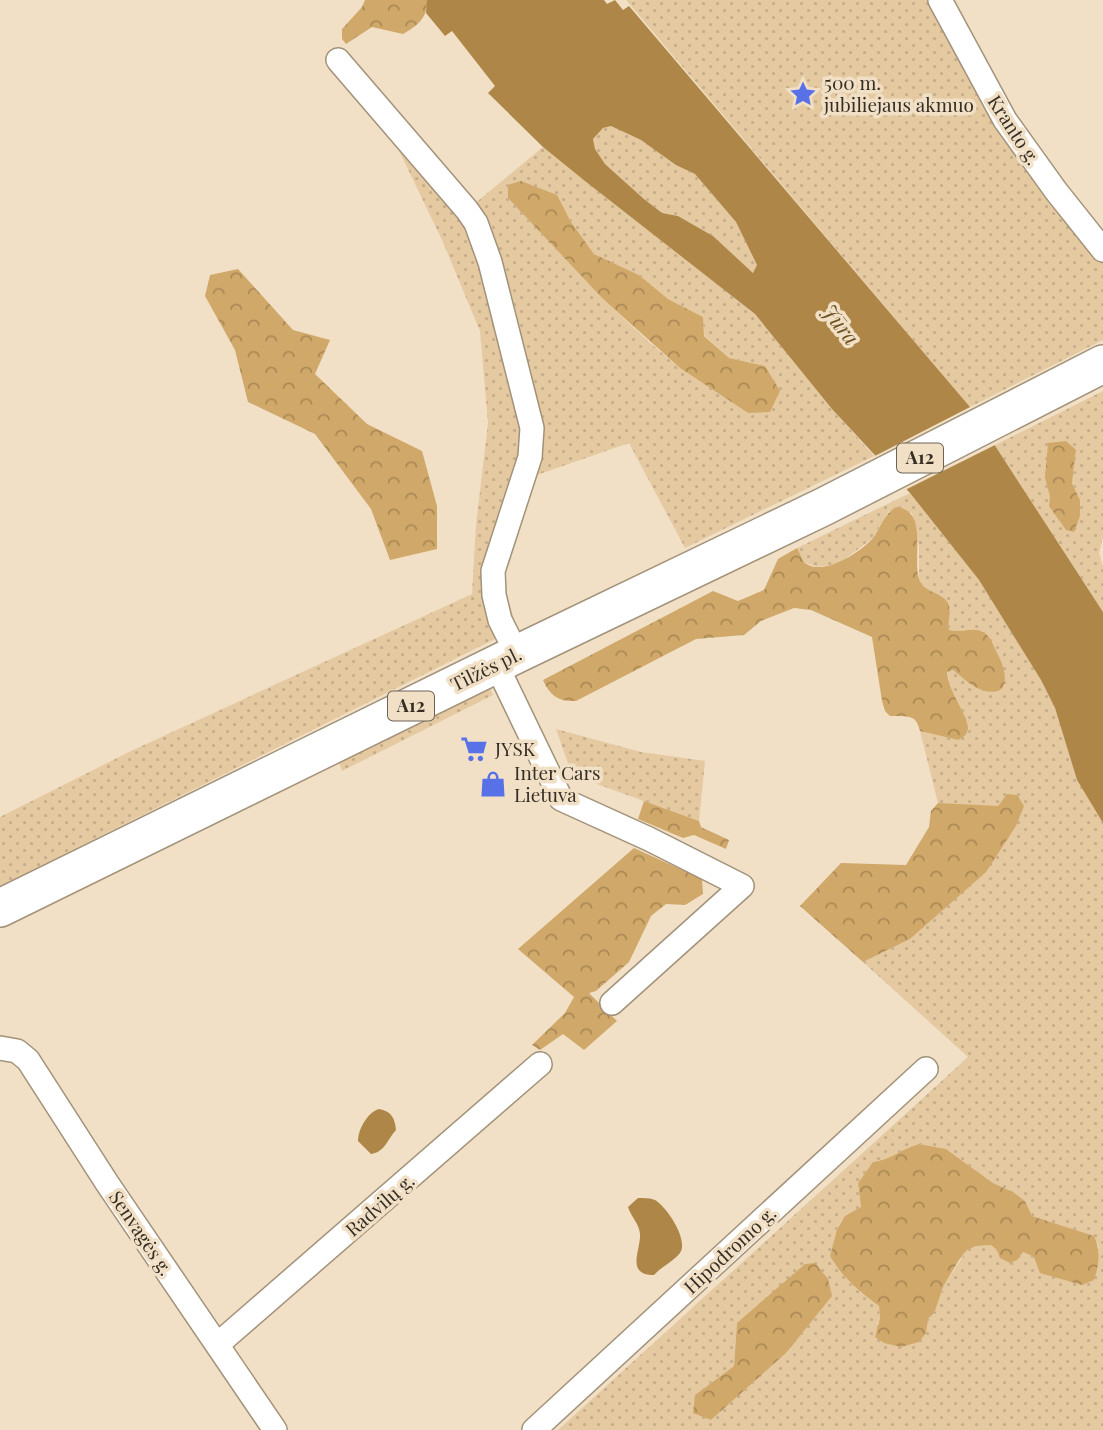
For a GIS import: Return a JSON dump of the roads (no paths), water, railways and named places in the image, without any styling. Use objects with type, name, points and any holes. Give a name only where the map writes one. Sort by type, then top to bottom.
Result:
[{"type":"highway","name":"Tilžės pl.","points":[[0,908],[506,659],[823,507],[1103,364]]},
{"type":"street","name":"Kranto g.","points":[[940,0],[1005,120],[1103,250]]},
{"type":"street","points":[[338,60],[467,210],[476,223],[490,262],[532,428],[530,457],[493,571],[494,595],[506,659],[561,799],[649,838],[742,886],[612,1003]]},
{"type":"street","name":"Senvagės g.","points":[[0,1048],[17,1051],[28,1060],[107,1183],[275,1430]]},
{"type":"street","name":"Radvilų g.","points":[[218,1344],[540,1064]]},
{"type":"street","name":"Hipodromo g.","points":[[534,1430],[926,1069]]},
{"type":"water","name":"Jūra","points":[[427,0],[604,0],[607,4],[615,0],[623,10],[629,6],[970,407],[1103,612],[1103,823],[1077,780],[1055,708],[1041,680],[979,580],[910,493],[832,409],[755,314],[543,147],[488,93],[495,86],[452,31],[445,36],[426,13]],"holes":[[[611,126],[641,140],[676,165],[695,174],[736,222],[757,265],[753,273],[713,236],[678,216],[662,213],[644,199],[605,164],[595,149],[593,139],[603,128]]]},
{"type":"water","points":[[379,1109],[392,1116],[396,1130],[383,1148],[371,1154],[358,1141],[358,1136],[368,1117]]},
{"type":"water","points":[[638,1198],[653,1199],[660,1204],[671,1216],[682,1240],[680,1253],[654,1275],[645,1274],[637,1266],[640,1234],[628,1207]]},
{"type":"place","name":"500 m. jubiliejaus akmuo","points":[[803,94]]},
{"type":"place","name":"JYSK","points":[[474,749]]},
{"type":"place","name":"Inter Cars Lietuva","points":[[493,784]]}]
